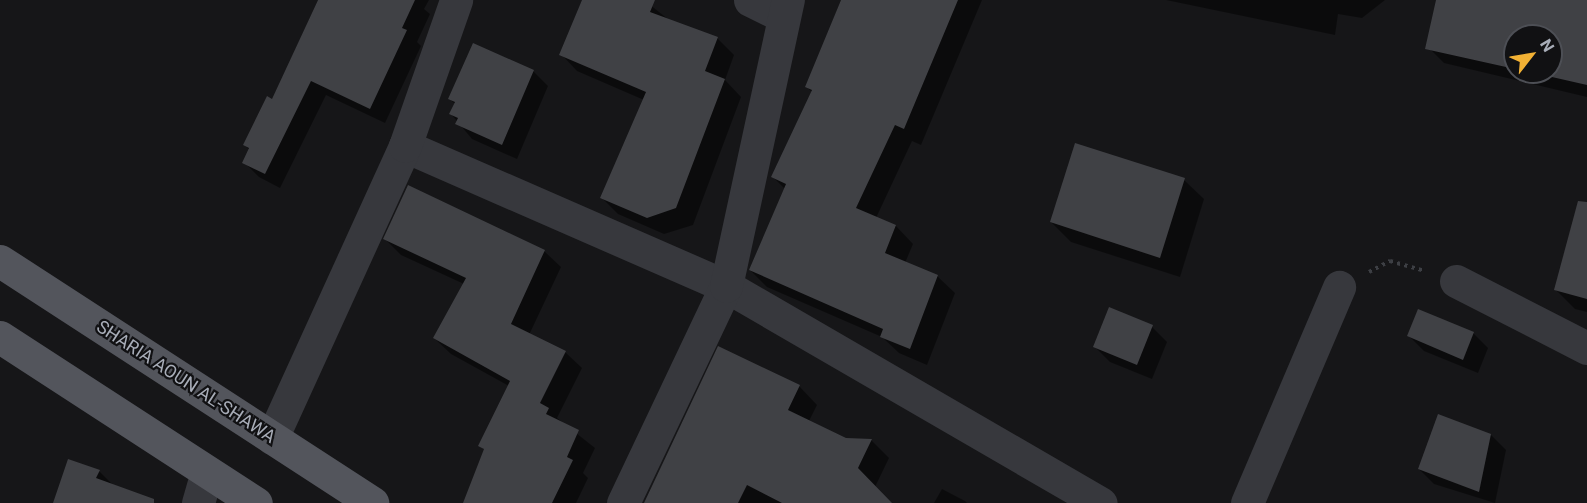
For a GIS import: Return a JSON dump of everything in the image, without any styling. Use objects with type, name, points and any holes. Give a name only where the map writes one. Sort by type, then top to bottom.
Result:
[{"type":"main road","name":"SHARIA AOUN AL-SHAWA","points":[[0,261],[372,503]]},
{"type":"main road","points":[[0,337],[255,503]]},
{"type":"street","points":[[272,438],[405,146],[456,0]]},
{"type":"street","points":[[623,503],[726,286],[786,8],[750,0]]},
{"type":"street","points":[[405,146],[726,286],[1101,503]]},
{"type":"street","points":[[1456,281],[1587,348]]},
{"type":"street","points":[[1246,503],[1340,287]]},
{"type":"street","points":[[198,503],[207,472]]},
{"type":"path","points":[[1340,287],[1390,261],[1456,281]]},
{"type":"building","points":[[318,0],[415,0],[402,28],[407,30],[370,109],[311,81],[265,174],[242,163],[249,148],[243,145],[267,96],[272,99]]},
{"type":"building","points":[[582,0],[655,0],[650,12],[718,37],[705,71],[725,79],[676,208],[647,218],[600,198],[646,92],[559,55]]},
{"type":"building","points":[[841,0],[958,0],[904,129],[895,125],[856,208],[896,225],[885,253],[938,275],[910,349],[880,337],[883,329],[749,270],[786,184],[771,177],[812,90],[805,87]]},
{"type":"building","points":[[1436,0],[1587,0],[1587,85],[1563,80],[1563,24],[1503,24],[1503,66],[1425,49]]},
{"type":"building","points":[[473,43],[534,70],[502,145],[455,124],[458,118],[449,114],[455,102],[448,99]]},
{"type":"building","points":[[1075,143],[1185,178],[1160,258],[1050,222]]},
{"type":"building","points":[[408,185],[545,250],[511,324],[566,351],[540,403],[549,408],[546,414],[579,430],[567,457],[573,460],[552,503],[463,503],[484,449],[478,446],[510,381],[433,338],[466,278],[383,239]]},
{"type":"building","points":[[1578,201],[1587,202],[1587,299],[1554,290]]},
{"type":"building","points":[[1109,307],[1153,325],[1137,365],[1093,347]]},
{"type":"building","points":[[1418,309],[1474,332],[1463,360],[1407,336]]},
{"type":"building","points":[[718,346],[800,385],[788,410],[846,438],[872,439],[858,468],[892,503],[782,503],[747,485],[738,503],[644,503]]},
{"type":"building","points":[[1438,414],[1491,434],[1479,492],[1418,469]]},
{"type":"building","points":[[68,459],[100,470],[96,478],[154,499],[154,503],[53,503]]}]
